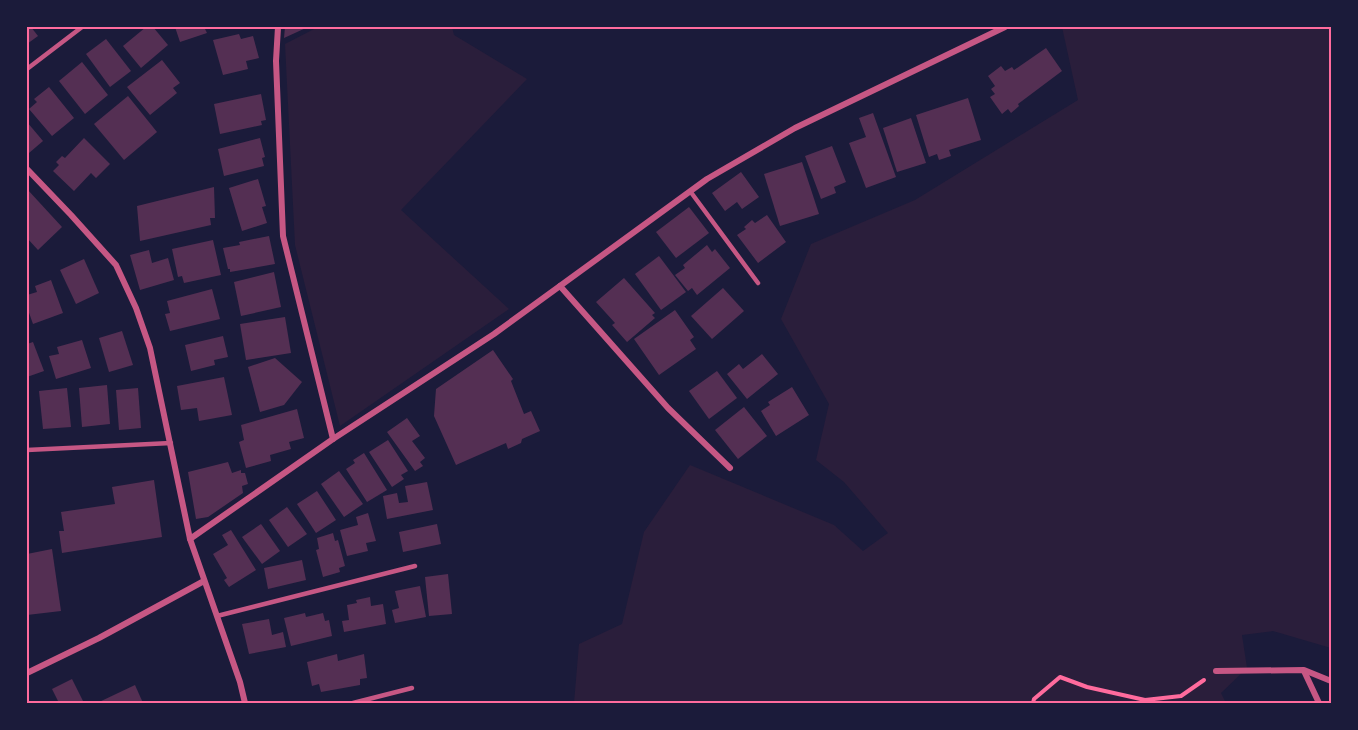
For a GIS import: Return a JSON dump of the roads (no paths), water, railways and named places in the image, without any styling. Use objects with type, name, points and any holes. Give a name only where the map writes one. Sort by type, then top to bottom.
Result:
[{"type":"street","points":[[278,27],[276,61],[283,236],[333,438]]},
{"type":"street","points":[[190,539],[333,438],[494,334],[707,179],[795,128],[1005,27]]},
{"type":"street","points":[[27,169],[116,265],[136,308],[150,348],[190,539],[240,682],[245,703]]},
{"type":"street","points":[[560,286],[668,408],[730,468]]},
{"type":"street","points":[[27,673],[99,638],[204,581]]},
{"type":"street","points":[[1216,671],[1304,670],[1331,681]]},
{"type":"street","points":[[1304,670],[1319,703]]},
{"type":"lane","points":[[27,69],[82,27]]},
{"type":"lane","points":[[690,191],[758,283]]},
{"type":"lane","points":[[27,450],[171,443]]},
{"type":"lane","points":[[217,615],[415,566]]},
{"type":"lane","points":[[353,703],[412,688]]}]
